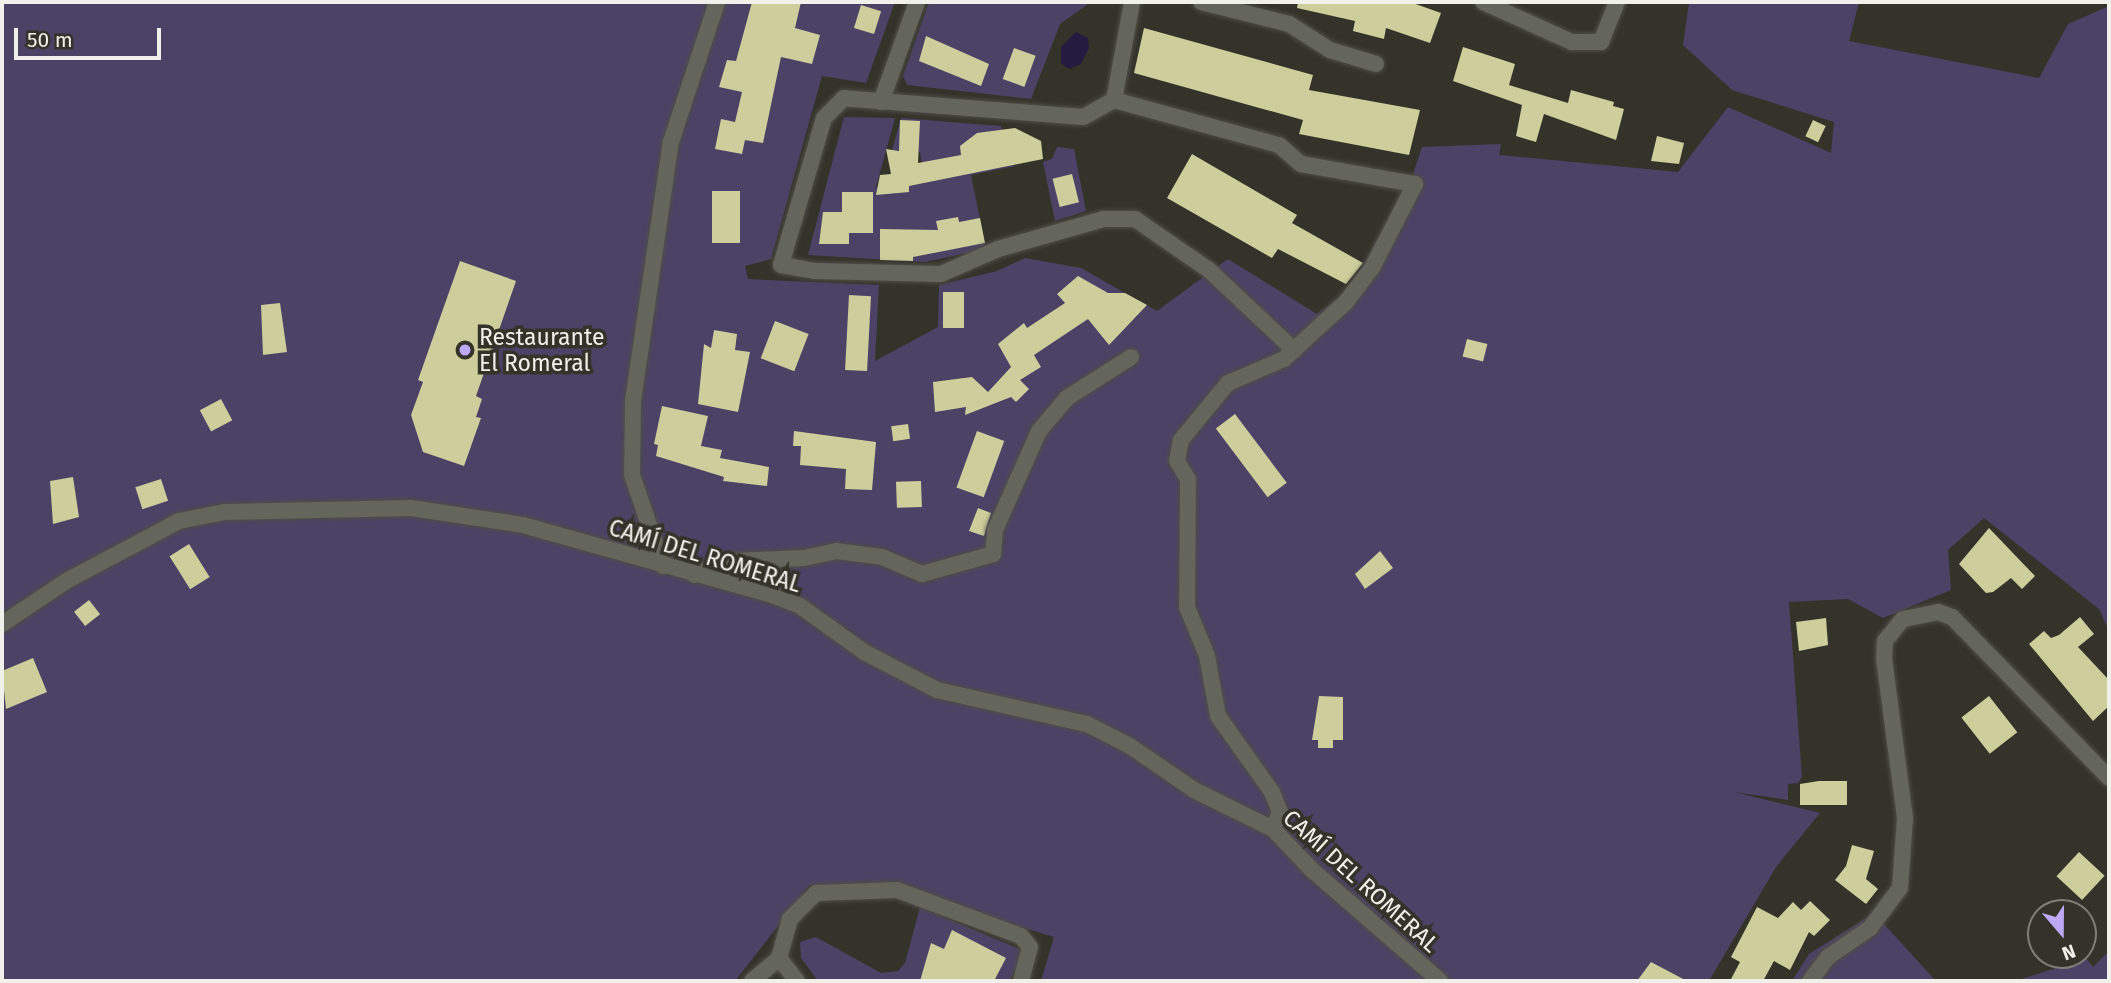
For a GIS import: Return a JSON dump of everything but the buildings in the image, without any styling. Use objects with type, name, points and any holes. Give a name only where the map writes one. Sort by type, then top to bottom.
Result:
[{"type":"street","points":[[663,566],[632,475],[633,401],[671,142],[716,2]]},
{"type":"street","points":[[881,102],[917,2]]},
{"type":"street","points":[[1114,100],[1132,2]]},
{"type":"street","points":[[1201,2],[1289,24],[1330,50],[1376,64]]},
{"type":"street","points":[[1483,2],[1572,42],[1601,42],[1617,2]]},
{"type":"street","points":[[1273,829],[1280,812],[1272,792],[1218,716],[1207,656],[1187,607],[1188,479],[1177,461],[1181,440],[1192,422],[1228,383],[1294,350],[1346,302],[1372,268],[1415,184],[1301,164],[1279,145],[1114,100],[1083,117],[844,98],[824,118],[781,265],[815,271],[941,274],[999,249],[1064,230],[1104,219],[1135,219],[1209,270],[1294,350]]},
{"type":"street","points":[[694,575],[730,561],[804,558],[836,551],[882,557],[922,573],[993,554],[995,530],[1039,431],[1067,398],[1131,357]]},
{"type":"street","name":"CAMÍ DEL ROMERAL","points":[[2,624],[68,580],[179,521],[225,512],[411,508],[470,514],[800,606],[864,652],[937,690],[1087,724],[1130,746],[1194,790],[1273,829],[1327,884],[1407,948],[1440,981]]},
{"type":"street","points":[[1810,981],[1828,957],[1870,928],[1900,888],[1905,818],[1895,766],[1885,641],[1903,619],[1938,612],[1952,617],[2109,778]]},
{"type":"street","points":[[751,981],[779,958],[790,919],[816,893],[897,890],[1021,936],[1030,947],[1021,981]]},
{"type":"street","points":[[779,958],[797,981]]},
{"type":"shaded area","points":[[2,2],[895,2],[866,83],[822,76],[771,259],[745,266],[748,279],[879,285],[875,361],[938,327],[939,285],[997,271],[1025,258],[1081,268],[1157,311],[1228,259],[1317,314],[1351,287],[1412,177],[1422,147],[1501,144],[1499,155],[1678,172],[1728,107],[1831,153],[1834,122],[1732,90],[1683,45],[1689,2],[1859,2],[1849,41],[2039,78],[2068,24],[2109,6],[2109,631],[2099,609],[1984,518],[1948,550],[1951,590],[1883,618],[1848,599],[1789,602],[1802,777],[1798,783],[1788,784],[1788,800],[1734,792],[1820,813],[1776,867],[1709,981],[1041,981],[1054,937],[897,890],[810,885],[735,981],[2,981]]},
{"type":"shaded area","points":[[929,2],[1091,2],[1060,24],[1031,99],[907,85],[903,76]]},
{"type":"shaded area","points":[[1076,32],[1088,38],[1089,48],[1081,64],[1069,69],[1061,63],[1061,47]]},
{"type":"shaded area","points":[[844,117],[895,118],[876,187],[925,182],[920,152],[892,150],[901,118],[1001,126],[1015,166],[971,175],[986,249],[925,262],[808,255]]},
{"type":"shaded area","points":[[1057,147],[1074,149],[1086,211],[1055,221],[1043,162],[1052,159]]},
{"type":"shaded area","points":[[920,907],[1019,949],[1021,956],[1010,981],[818,981],[801,958],[800,942],[816,937],[881,973],[898,971],[905,963]]},
{"type":"shaded area","points":[[1874,913],[1936,981],[1792,981],[1809,954]]},
{"type":"shaded area","points":[[2109,951],[2109,981],[2016,981],[2053,969],[2097,969],[2097,963]]},
{"type":"place","name":"Restaurante El Romeral","points":[[465,350]]}]
